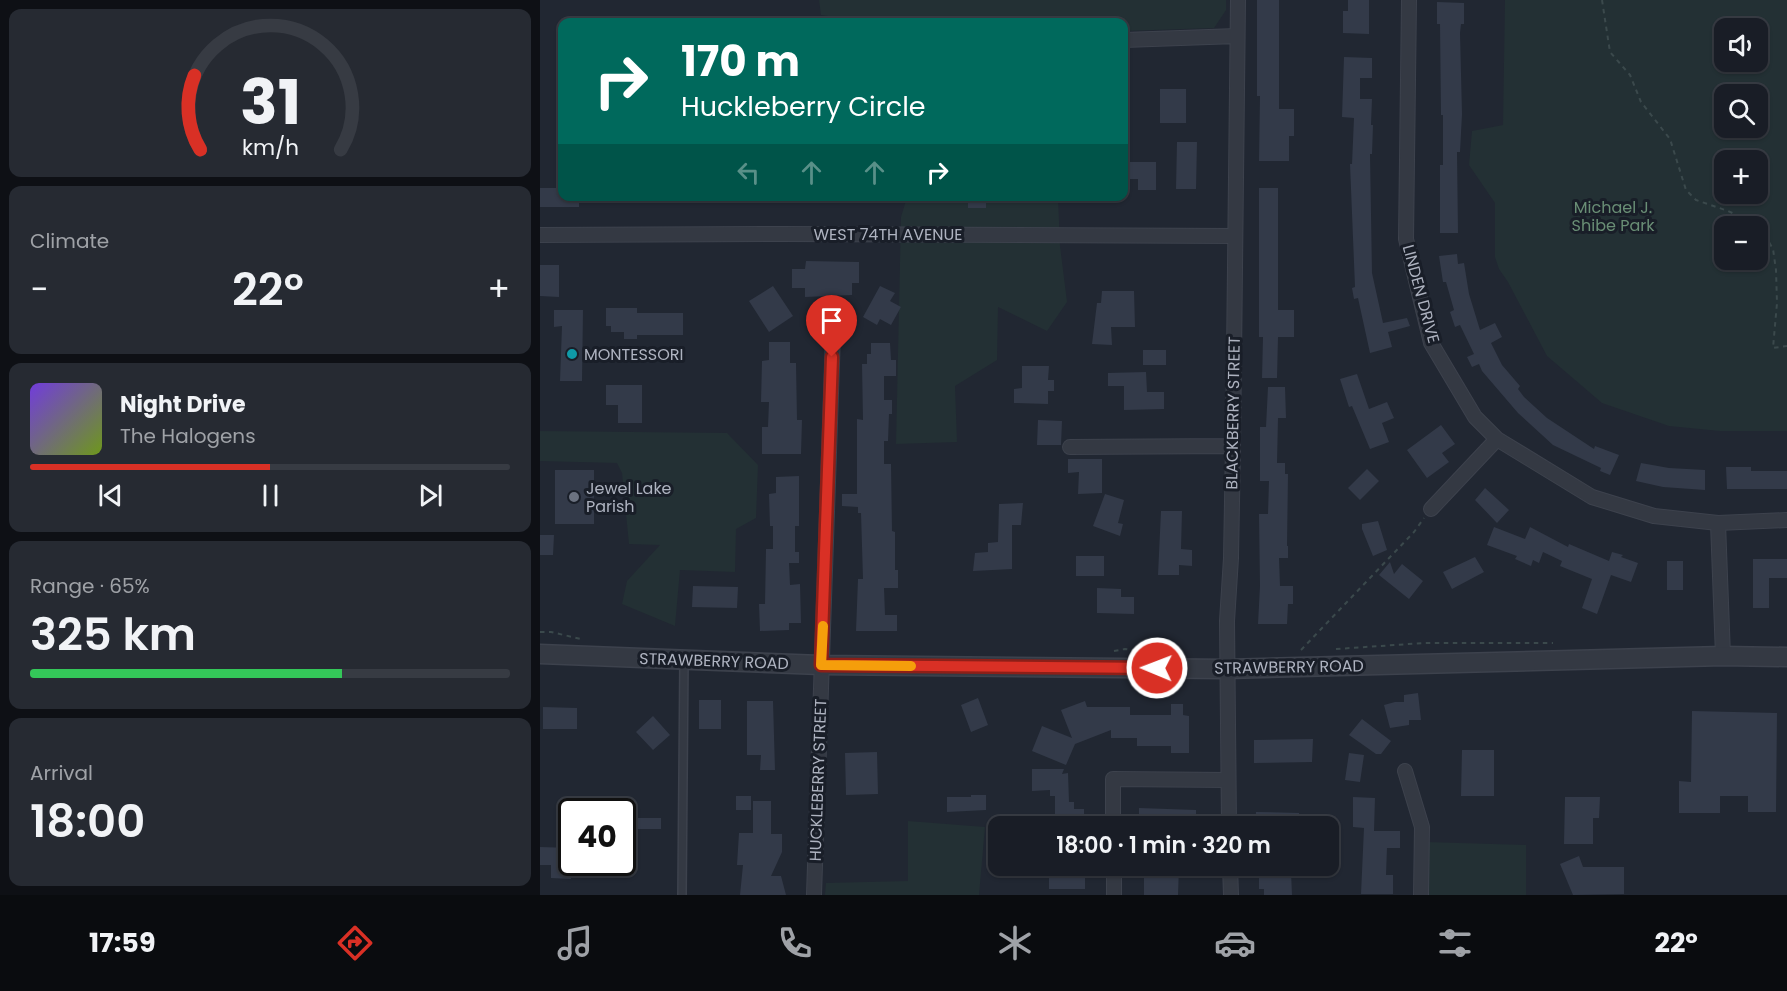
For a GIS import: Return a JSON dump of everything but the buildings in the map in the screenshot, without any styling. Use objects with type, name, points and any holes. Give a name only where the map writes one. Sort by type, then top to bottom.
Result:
[{"type":"street","name":"BLACKBERRY STREET","points":[[1229,816],[1226,669],[1233,446],[1238,0]]},
{"type":"street","name":"LINDEN DRIVE","points":[[1409,0],[1406,239],[1431,343],[1475,417],[1497,439],[1592,497],[1654,516],[1718,523],[1787,520]]},
{"type":"street","points":[[1128,40],[1238,36]]},
{"type":"street","name":"WEST 74TH AVENUE","points":[[540,235],[1235,236]]},
{"type":"street","name":"HUCKLEBERRY STREET","points":[[814,895],[833,334]]},
{"type":"street","points":[[1431,509],[1497,439]]},
{"type":"street","points":[[1070,447],[1233,446]]},
{"type":"street","points":[[1718,523],[1723,656]]},
{"type":"street","name":"STRAWBERRY ROAD","points":[[540,654],[821,665],[1226,669],[1723,656],[1787,657]]},
{"type":"street","points":[[1405,771],[1422,827],[1421,895]]},
{"type":"street","points":[[1113,816],[1113,779],[1228,780]]},
{"type":"street","points":[[1114,876],[1114,895]]},
{"type":"street","points":[[1230,876],[1231,895]]},
{"type":"lane","points":[[682,895],[684,660]]},
{"type":"path","points":[[1602,0],[1610,52],[1630,75],[1641,102],[1670,138],[1686,190],[1696,200],[1759,225],[1773,249],[1777,303],[1773,348],[1787,346]]},
{"type":"path","points":[[1311,651],[1298,652],[1414,532],[1431,509]]},
{"type":"path","points":[[540,632],[551,632],[584,640]]},
{"type":"path","points":[[1334,649],[1424,643],[1562,643]]},
{"type":"path","points":[[1108,652],[1148,651]]},
{"type":"green space","points":[[819,0],[1226,0],[1226,10],[1214,28],[1128,31],[1128,18],[842,18],[821,15]]},
{"type":"green space","name":"Michael J. Shibe Park","points":[[1505,0],[1787,0],[1787,431],[1720,431],[1669,426],[1602,403],[1547,356],[1499,269],[1495,257],[1495,203],[1469,165],[1472,131],[1503,125]]},
{"type":"green space","points":[[906,201],[1058,201],[1060,246],[1067,302],[1047,331],[998,307],[997,360],[955,386],[957,442],[896,444],[901,217]]},
{"type":"green space","points":[[540,431],[727,433],[758,465],[756,518],[736,529],[735,572],[680,570],[675,626],[622,604],[627,581],[660,545],[629,544],[622,473],[617,463],[540,461]]},
{"type":"green space","points":[[908,821],[985,827],[979,895],[825,895],[826,883],[908,881]]},
{"type":"green space","points":[[1426,842],[1526,845],[1526,895],[1425,895]]},
{"type":"slow traffic","points":[[823,626],[821,665],[911,666]]},
{"type":"place","name":"MONTESSORI","points":[[572,354]]},
{"type":"place","name":"Jewel Lake Parish","points":[[574,497]]},
{"type":"route","points":[[832,357],[821,665],[1157,668]]}]
